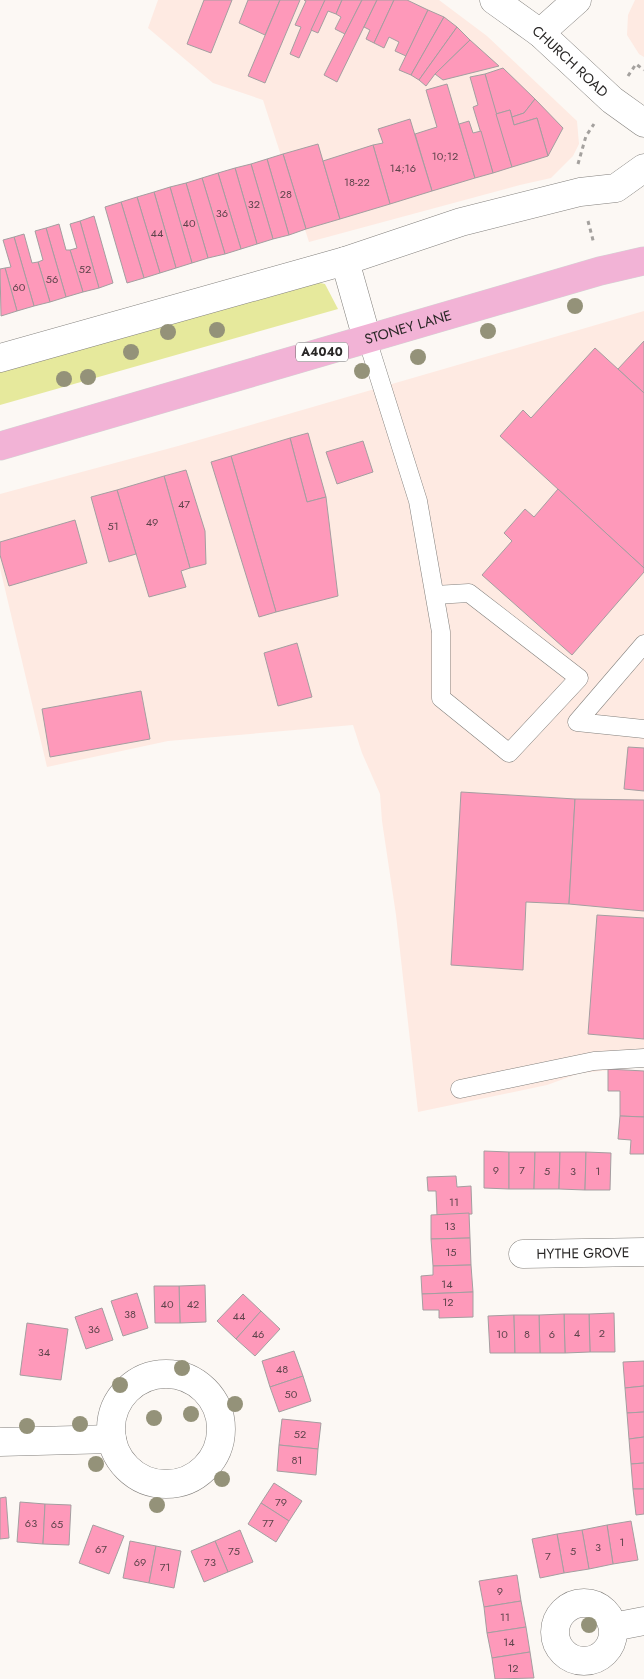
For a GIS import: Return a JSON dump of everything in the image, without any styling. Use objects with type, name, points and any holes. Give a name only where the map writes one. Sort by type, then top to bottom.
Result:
[{"type":"main road","name":"STONEY LANE","points":[[0,446],[600,271],[644,261]]},
{"type":"street","name":"CHURCH ROAD","points":[[494,0],[540,33],[612,100],[644,123]]},
{"type":"street","points":[[540,33],[577,0]]},
{"type":"street","points":[[0,358],[345,261],[461,222],[580,192],[616,188],[644,168]]},
{"type":"street","points":[[345,261],[367,339]]},
{"type":"street","name":"HYTHE GROVE","points":[[523,1254],[644,1252]]},
{"type":"street","points":[[164,1374],[180,1375],[194,1382],[207,1392],[216,1404],[221,1420],[221,1435],[217,1451],[209,1464],[198,1475],[184,1482],[168,1485],[152,1483],[138,1477],[126,1467],[117,1454],[112,1439],[111,1423],[115,1408],[123,1394],[135,1383],[149,1376],[164,1374]]},
{"type":"street","points":[[0,1442],[112,1439]]},
{"type":"street","points":[[613,1627],[644,1621]]},
{"type":"lane","points":[[367,339],[418,500],[441,632],[441,698],[509,753],[579,678],[468,593],[435,595]]},
{"type":"lane","points":[[644,644],[577,722],[644,728]]},
{"type":"lane","points":[[460,1089],[594,1061],[644,1058]]},
{"type":"shaded area","points":[[158,0],[439,0],[487,36],[577,121],[579,144],[573,156],[551,178],[309,242],[263,100],[213,83],[148,28]]},
{"type":"shaded area","points":[[635,0],[644,0],[644,57],[639,54],[627,35],[628,15]]},
{"type":"shaded area","points":[[644,311],[644,1067],[580,1073],[547,1085],[418,1112],[396,915],[382,821],[380,794],[362,753],[353,725],[168,741],[47,767],[0,568],[0,494],[178,446]]},
{"type":"green space","points":[[310,281],[325,284],[338,309],[0,405],[0,367]]},
{"type":"building","points":[[204,0],[232,0],[211,53],[187,44]]},
{"type":"building","points":[[248,0],[280,0],[265,35],[239,23]]},
{"type":"building","points":[[280,0],[300,0],[265,83],[248,76]]},
{"type":"building","points":[[304,0],[325,0],[299,58],[290,54],[301,27],[295,25],[306,1]]},
{"type":"building","points":[[325,0],[342,0],[336,14],[328,11],[318,33],[311,30]]},
{"type":"building","points":[[342,0],[362,0],[345,34],[335,29],[341,17],[336,14]]},
{"type":"building","points":[[362,0],[377,0],[337,82],[324,75]]},
{"type":"building","points":[[377,0],[394,0],[374,43],[366,39],[370,30],[364,27]]},
{"type":"building","points":[[394,0],[407,0],[428,10],[406,56],[395,51],[399,42],[389,37],[384,48],[374,43]]},
{"type":"building","points":[[428,10],[444,17],[411,75],[399,70]]},
{"type":"building","points":[[444,17],[457,27],[419,80],[411,75]]},
{"type":"building","points":[[457,27],[470,40],[435,74],[426,86],[419,80]]},
{"type":"building","points":[[470,40],[499,66],[443,80],[435,74]]},
{"type":"building","points":[[503,68],[535,99],[524,113],[512,117],[510,110],[496,114],[485,74]]},
{"type":"building","points":[[485,74],[512,167],[493,173],[473,107],[478,105],[470,77]]},
{"type":"building","points":[[447,84],[475,178],[432,191],[415,134],[437,127],[426,90]]},
{"type":"building","points":[[535,99],[563,128],[548,156],[537,118],[514,125],[512,117],[524,113]]},
{"type":"building","points":[[510,110],[514,125],[537,118],[548,156],[512,167],[496,114]]},
{"type":"building","points":[[410,119],[432,191],[390,204],[373,145],[383,143],[378,129]]},
{"type":"building","points":[[469,121],[473,133],[481,131],[493,173],[475,178],[459,124]]},
{"type":"building","points":[[318,144],[340,219],[306,229],[283,154]]},
{"type":"building","points":[[373,145],[390,204],[340,219],[323,161]]},
{"type":"building","points":[[283,154],[306,229],[289,235],[267,159]]},
{"type":"building","points":[[267,159],[289,235],[273,239],[251,164]]},
{"type":"building","points":[[251,164],[273,239],[257,244],[235,168]]},
{"type":"building","points":[[235,168],[257,244],[241,249],[218,173]]},
{"type":"building","points":[[218,173],[241,249],[225,254],[202,178]]},
{"type":"building","points":[[202,178],[225,254],[208,258],[186,183]]},
{"type":"building","points":[[186,183],[208,258],[192,263],[170,187]]},
{"type":"building","points":[[170,187],[192,263],[176,268],[154,192]]},
{"type":"building","points":[[154,192],[176,268],[160,273],[137,197]]},
{"type":"building","points":[[137,197],[160,273],[144,278],[121,202]]},
{"type":"building","points":[[121,202],[144,278],[127,283],[105,207]]},
{"type":"building","points":[[94,216],[113,283],[99,288],[80,221]]},
{"type":"building","points":[[80,221],[99,288],[83,292],[70,250],[77,248],[70,224]]},
{"type":"building","points":[[59,224],[66,250],[70,250],[83,292],[66,297],[46,228]]},
{"type":"building","points":[[46,228],[66,297],[50,302],[38,262],[43,260],[35,231]]},
{"type":"building","points":[[24,234],[32,263],[38,262],[50,302],[34,306],[14,237]]},
{"type":"building","points":[[14,237],[34,306],[17,311],[5,268],[11,267],[3,240]]},
{"type":"building","points":[[5,268],[17,311],[1,316],[0,269]]},
{"type":"building","points":[[644,341],[644,393],[618,369]]},
{"type":"building","points":[[595,348],[644,393],[644,568],[500,436],[523,410],[531,418]]},
{"type":"building","points":[[308,433],[326,497],[307,502],[290,438]]},
{"type":"building","points":[[290,438],[307,502],[326,497],[338,596],[276,612],[231,456]]},
{"type":"building","points":[[363,441],[373,472],[337,484],[326,452]]},
{"type":"building","points":[[231,456],[276,612],[259,617],[211,462]]},
{"type":"building","points":[[186,470],[205,531],[206,564],[190,568],[164,476]]},
{"type":"building","points":[[164,476],[190,568],[181,571],[186,587],[149,597],[117,490]]},
{"type":"building","points":[[558,489],[644,568],[644,572],[572,655],[482,575],[512,541],[504,533],[525,509],[534,517]]},
{"type":"building","points":[[117,490],[136,554],[109,562],[91,497]]},
{"type":"building","points":[[75,520],[87,563],[9,586],[0,555],[0,542]]},
{"type":"building","points":[[297,643],[312,697],[278,706],[264,653]]},
{"type":"building","points":[[141,691],[150,739],[50,757],[42,709]]},
{"type":"building","points":[[628,747],[644,748],[644,791],[624,789]]},
{"type":"building","points":[[461,792],[575,799],[569,904],[526,902],[523,970],[451,965]]},
{"type":"building","points":[[575,799],[644,800],[644,911],[569,904]]},
{"type":"building","points":[[597,915],[644,918],[644,1039],[588,1034]]},
{"type":"building","points":[[608,1069],[644,1071],[644,1117],[620,1116],[620,1091],[608,1091]]},
{"type":"building","points":[[620,1116],[644,1117],[644,1154],[630,1154],[631,1140],[618,1139]]},
{"type":"building","points":[[484,1151],[509,1152],[509,1189],[484,1188]]},
{"type":"building","points":[[509,1152],[535,1152],[534,1189],[509,1189]]},
{"type":"building","points":[[535,1152],[560,1152],[559,1189],[534,1189]]},
{"type":"building","points":[[560,1152],[586,1152],[585,1190],[559,1189]]},
{"type":"building","points":[[586,1152],[611,1153],[610,1190],[585,1190]]},
{"type":"building","points":[[456,1176],[457,1187],[471,1186],[472,1214],[437,1215],[436,1191],[428,1191],[427,1177]]},
{"type":"building","points":[[469,1213],[470,1238],[431,1239],[431,1215]]},
{"type":"building","points":[[470,1238],[471,1265],[433,1266],[431,1239]]},
{"type":"building","points":[[471,1265],[473,1292],[422,1294],[421,1276],[433,1275],[433,1266]]},
{"type":"building","points":[[205,1285],[206,1322],[180,1323],[179,1286]]},
{"type":"building","points":[[154,1286],[179,1286],[180,1323],[155,1323]]},
{"type":"building","points":[[473,1292],[473,1317],[439,1318],[439,1310],[423,1310],[422,1294]]},
{"type":"building","points":[[137,1293],[148,1328],[123,1336],[111,1301]]},
{"type":"building","points":[[243,1294],[261,1311],[236,1339],[217,1321]]},
{"type":"building","points":[[102,1308],[113,1340],[86,1349],[75,1317]]},
{"type":"building","points":[[261,1311],[280,1329],[255,1356],[236,1339]]},
{"type":"building","points":[[614,1313],[615,1352],[590,1352],[589,1314]]},
{"type":"building","points":[[564,1314],[589,1314],[590,1352],[565,1353]]},
{"type":"building","points":[[564,1314],[565,1353],[540,1353],[539,1315]]},
{"type":"building","points":[[514,1315],[515,1353],[490,1353],[488,1316]]},
{"type":"building","points":[[514,1315],[539,1315],[540,1353],[515,1353]]},
{"type":"building","points":[[27,1323],[68,1329],[61,1380],[20,1375]]},
{"type":"building","points":[[294,1351],[303,1376],[270,1387],[262,1361]]},
{"type":"building","points":[[644,1361],[644,1386],[625,1388],[623,1362]]},
{"type":"building","points":[[303,1376],[311,1401],[279,1412],[270,1387]]},
{"type":"building","points":[[644,1386],[644,1412],[627,1413],[625,1388]]},
{"type":"building","points":[[644,1412],[644,1437],[629,1439],[627,1413]]},
{"type":"building","points":[[282,1419],[321,1423],[318,1449],[279,1445]]},
{"type":"building","points":[[644,1437],[644,1463],[631,1464],[629,1439]]},
{"type":"building","points":[[279,1445],[318,1449],[316,1475],[277,1471]]},
{"type":"building","points":[[644,1463],[644,1489],[633,1489],[631,1464]]},
{"type":"building","points":[[274,1483],[302,1501],[289,1521],[261,1503]]},
{"type":"building","points":[[633,1489],[644,1489],[644,1514],[636,1515]]},
{"type":"building","points":[[6,1497],[9,1538],[0,1539],[0,1498]]},
{"type":"building","points":[[20,1502],[45,1504],[43,1544],[17,1542]]},
{"type":"building","points":[[261,1503],[289,1521],[276,1542],[248,1524]]},
{"type":"building","points":[[45,1504],[71,1505],[69,1545],[43,1544]]},
{"type":"building","points":[[631,1521],[638,1560],[613,1564],[607,1525]]},
{"type":"building","points":[[93,1525],[124,1536],[109,1574],[79,1563]]},
{"type":"building","points":[[607,1525],[613,1564],[589,1569],[582,1530]]},
{"type":"building","points":[[240,1530],[253,1562],[228,1572],[215,1541]]},
{"type":"building","points":[[582,1530],[589,1569],[564,1573],[557,1534]]},
{"type":"building","points":[[557,1534],[564,1573],[540,1578],[532,1539]]},
{"type":"building","points":[[130,1541],[156,1546],[149,1583],[123,1578]]},
{"type":"building","points":[[215,1541],[228,1572],[204,1582],[191,1551]]},
{"type":"building","points":[[156,1546],[181,1551],[174,1588],[149,1583]]},
{"type":"building","points":[[517,1575],[521,1601],[484,1607],[479,1581]]},
{"type":"building","points":[[521,1601],[526,1627],[487,1633],[484,1607]]},
{"type":"building","points":[[526,1627],[530,1652],[492,1658],[487,1633]]},
{"type":"building","points":[[530,1652],[534,1678],[495,1679],[492,1658]]}]
